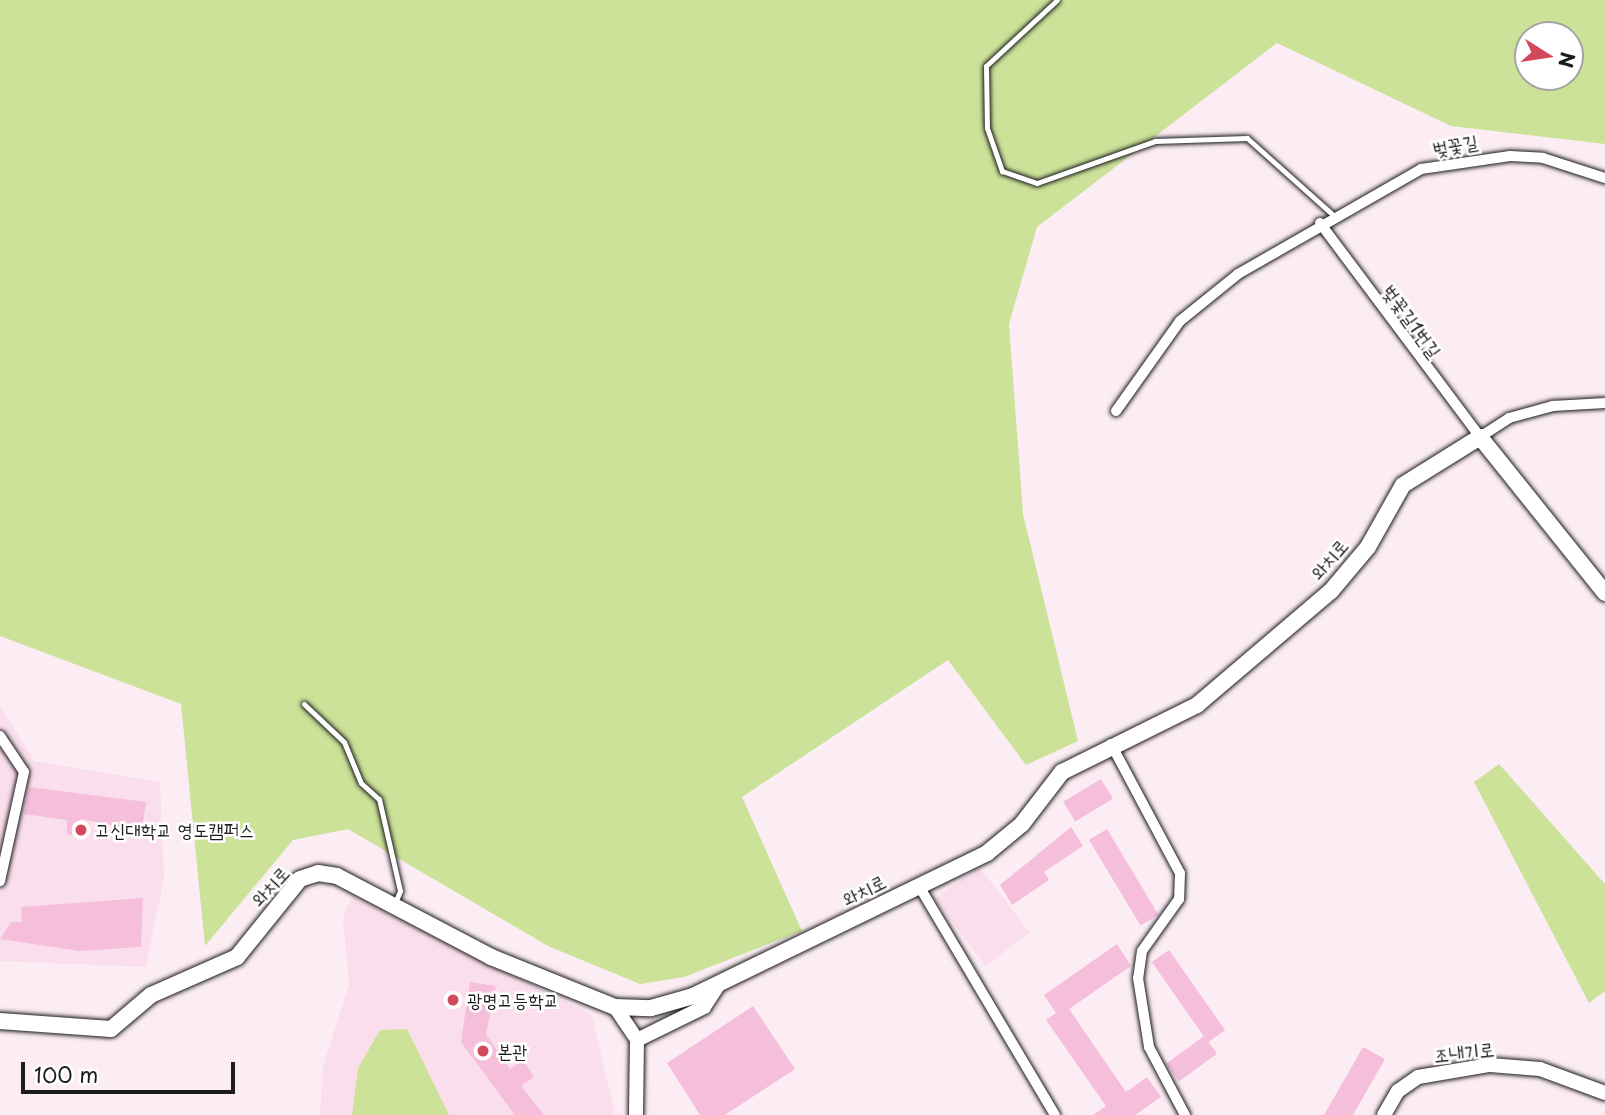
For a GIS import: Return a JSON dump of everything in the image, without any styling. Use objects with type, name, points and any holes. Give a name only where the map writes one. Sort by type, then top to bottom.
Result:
[{"type":"main road","points":[[1480,437],[1605,593]]},
{"type":"main road","name":"와치로","points":[[0,1021],[111,1029],[151,995],[237,957],[300,879],[318,873],[337,876],[491,957],[615,1007],[651,1008],[719,984],[987,853],[1022,824],[1048,784],[1111,744],[1198,705],[1331,591],[1368,547],[1403,485],[1480,437]]},
{"type":"street","name":"벚꽃길","points":[[1116,411],[1180,321],[1238,274],[1320,223],[1421,169],[1476,157],[1543,158],[1605,178]]},
{"type":"street","name":"벚꽃길1번길","points":[[1320,223],[1480,437]]},
{"type":"street","points":[[1480,437],[1509,418],[1542,409],[1605,403]]},
{"type":"street","points":[[0,736],[24,772],[0,881]]},
{"type":"street","points":[[1111,744],[1180,873],[1179,899],[1142,951],[1138,978],[1149,1047],[1185,1115]]},
{"type":"street","points":[[919,886],[1055,1115]]},
{"type":"street","points":[[637,1040],[704,1007],[719,984]]},
{"type":"street","points":[[615,1007],[637,1040],[636,1115]]},
{"type":"street","name":"조내기로","points":[[1384,1115],[1398,1091],[1418,1077],[1490,1065],[1540,1069],[1605,1093]]},
{"type":"lane","points":[[1057,0],[986,66],[987,128],[1002,171],[1037,183],[1155,141],[1247,138],[1334,215]]},
{"type":"lane","points":[[304,704],[344,742],[360,783],[379,799],[400,891],[394,906]]},
{"type":"shaded area","name":"고신대학교 영도캠퍼스","points":[[0,706],[34,761],[160,782],[164,878],[146,967],[0,961]]},
{"type":"shaded area","points":[[979,866],[1030,933],[986,966],[935,899]]},
{"type":"shaded area","name":"광명고등학교","points":[[352,896],[592,1015],[615,1115],[320,1115],[323,1066],[349,985],[343,918]]},
{"type":"green space","points":[[0,0],[1605,0],[1605,144],[1451,126],[1277,43],[1037,227],[1009,324],[1023,514],[1078,741],[1026,765],[948,660],[742,797],[802,931],[684,977],[640,984],[548,946],[348,829],[293,840],[205,946],[181,704],[0,636]]},
{"type":"green space","points":[[1499,764],[1605,884],[1605,991],[1589,1003],[1474,782]]},
{"type":"green space","points":[[407,1029],[449,1115],[352,1115],[358,1068],[380,1030]]},
{"type":"building","points":[[1101,779],[1113,799],[1075,821],[1063,802]]},
{"type":"building","points":[[29,787],[146,802],[142,831],[80,819],[77,836],[67,834],[67,820],[24,814]]},
{"type":"building","points":[[1071,827],[1083,846],[1044,872],[1049,880],[1012,905],[1000,885]]},
{"type":"building","points":[[1107,829],[1159,915],[1141,926],[1089,840]]},
{"type":"building","points":[[143,898],[141,947],[79,951],[0,939],[11,922],[22,922],[21,907]]},
{"type":"building","points":[[1117,944],[1131,966],[1069,1009],[1126,1092],[1147,1077],[1161,1097],[1135,1115],[1093,1115],[1106,1106],[1046,1020],[1056,1013],[1044,995]]},
{"type":"building","points":[[1169,950],[1225,1030],[1208,1042],[1152,962]]},
{"type":"building","name":"본관","points":[[470,982],[496,986],[486,1034],[510,1069],[523,1060],[534,1077],[521,1086],[544,1115],[515,1115],[461,1042]]},
{"type":"building","points":[[753,1006],[795,1069],[725,1115],[700,1115],[667,1063]]},
{"type":"building","points":[[1204,1036],[1217,1054],[1179,1081],[1166,1064]]},
{"type":"building","points":[[1363,1047],[1385,1059],[1353,1115],[1324,1115]]},
{"type":"place","name":"고신대학교 영도캠퍼스","points":[[81,830]]},
{"type":"place","name":"광명고등학교","points":[[453,1000]]},
{"type":"place","name":"본관","points":[[483,1051]]}]
